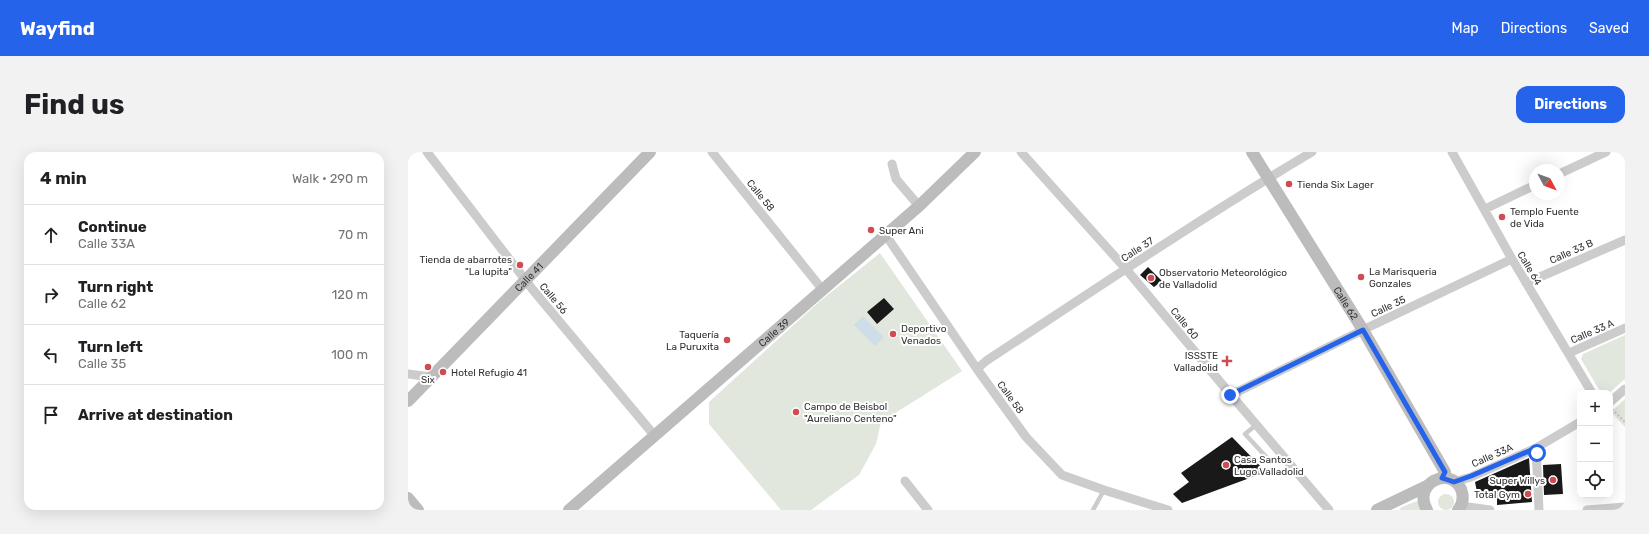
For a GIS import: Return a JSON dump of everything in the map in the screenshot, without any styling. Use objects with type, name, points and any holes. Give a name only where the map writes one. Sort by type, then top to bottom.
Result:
[{"type":"main road","name":"Calle 41","points":[[408,401],[650,152]]},
{"type":"main road","name":"Calle 39","points":[[569,510],[919,206],[975,152]]},
{"type":"main road","name":"Calle 62","points":[[1252,152],[1363,330],[1445,472],[1442,478]]},
{"type":"main road","points":[[1377,510],[1427,486],[1436,479],[1442,478],[1454,482],[1462,493],[1460,508]]},
{"type":"main road","points":[[1427,486],[1423,499],[1427,510]]},
{"type":"main road","points":[[408,498],[418,510]]},
{"type":"street","name":"Calle 56","points":[[427,152],[526,280],[654,435]]},
{"type":"street","name":"Calle 58","points":[[712,152],[822,289]]},
{"type":"street","name":"Calle 60","points":[[1022,152],[1126,269],[1230,395],[1329,510]]},
{"type":"street","name":"Calle 37","points":[[977,368],[1126,269],[1268,178],[1312,152]]},
{"type":"street","name":"Calle 64","points":[[1452,152],[1512,259],[1590,390]]},
{"type":"street","points":[[1565,170],[1593,154],[1606,152]]},
{"type":"street","points":[[892,164],[896,179],[919,206]]},
{"type":"street","points":[[1485,209],[1529,188]]},
{"type":"street","name":"Calle 58","points":[[885,234],[1026,437],[1062,475],[1168,510]]},
{"type":"street","name":"Calle 33 B","points":[[1526,283],[1625,240]]},
{"type":"street","name":"Calle 35","points":[[1230,395],[1512,259]]},
{"type":"street","name":"Calle 33 A","points":[[1568,353],[1625,328]]},
{"type":"street","points":[[408,374],[431,377]]},
{"type":"street","points":[[1613,399],[1625,389]]},
{"type":"street","name":"Calle 33A","points":[[1454,482],[1536,448],[1577,424]]},
{"type":"street","points":[[1536,448],[1539,510]]},
{"type":"street","points":[[905,481],[928,510]]},
{"type":"street","points":[[1460,508],[1490,510]]},
{"type":"street","points":[[1587,510],[1621,509]]},
{"type":"lane","points":[[1256,425],[1245,434],[1270,461],[1282,456]]},
{"type":"lane","points":[[1093,510],[1104,490]]},
{"type":"path","points":[[1613,410],[1625,422]]},
{"type":"shaded area","name":"Campo de Beisbol \"Aureliano Centeno\"","points":[[880,253],[962,371],[881,422],[876,444],[859,475],[811,510],[781,510],[709,424],[709,402],[819,302]]},
{"type":"shaded area","points":[[863,316],[884,337],[875,346],[854,325]]},
{"type":"shaded area","points":[[1625,335],[1625,379],[1612,390],[1599,390],[1581,359],[1583,354]]},
{"type":"shaded area","points":[[1625,399],[1625,427],[1613,414],[1613,410]]},
{"type":"shaded area","points":[[1443,494],[1449,494],[1454,499],[1452,508],[1449,510],[1443,510],[1438,505],[1438,499]]},
{"type":"shaded area","points":[[1422,499],[1424,510],[1399,510],[1402,507]]},
{"type":"building","name":"Observatorio Meteorológico de Valladolid","points":[[1148,267],[1162,281],[1154,287],[1140,275]]},
{"type":"building","points":[[884,298],[894,309],[877,324],[867,312]]},
{"type":"building","name":"Casa Santos Lugo Valladolid","points":[[1232,437],[1266,472],[1182,503],[1173,494],[1189,482],[1181,473]]},
{"type":"building","points":[[1529,458],[1532,502],[1497,505],[1497,497],[1484,497],[1477,492],[1475,482]]},
{"type":"building","name":"Super Willys","points":[[1561,464],[1563,494],[1544,495],[1543,465]]},
{"type":"place","name":"Tienda Six Lager","points":[[1289,184]]},
{"type":"place","name":"Templo Fuente de Vida","points":[[1502,217]]},
{"type":"place","name":"Super Ani","points":[[871,230]]},
{"type":"place","name":"Tienda de abarrotes \"La lupita\"","points":[[520,265]]},
{"type":"place","name":"La Marisqueria Gonzales","points":[[1361,277]]},
{"type":"place","name":"Observatorio Meteorológico de Valladolid","points":[[1151,278]]},
{"type":"place","name":"Deportivo Venados","points":[[893,334]]},
{"type":"place","name":"Taquería La Puruxita","points":[[727,340]]},
{"type":"place","name":"ISSSTE Valladolid","points":[[1227,361]]},
{"type":"place","name":"Six","points":[[428,367]]},
{"type":"place","name":"Hotel Refugio 41","points":[[443,372]]},
{"type":"place","name":"Campo de Beisbol \"Aureliano Centeno\"","points":[[796,412]]},
{"type":"place","name":"Casa Santos Lugo Valladolid","points":[[1226,465]]},
{"type":"place","name":"Super Willys","points":[[1553,480]]},
{"type":"place","name":"Total Gym","points":[[1528,494]]},
{"type":"route","points":[[1230,395],[1363,330],[1445,472],[1442,478],[1454,482],[1536,448],[1537,453]]}]
